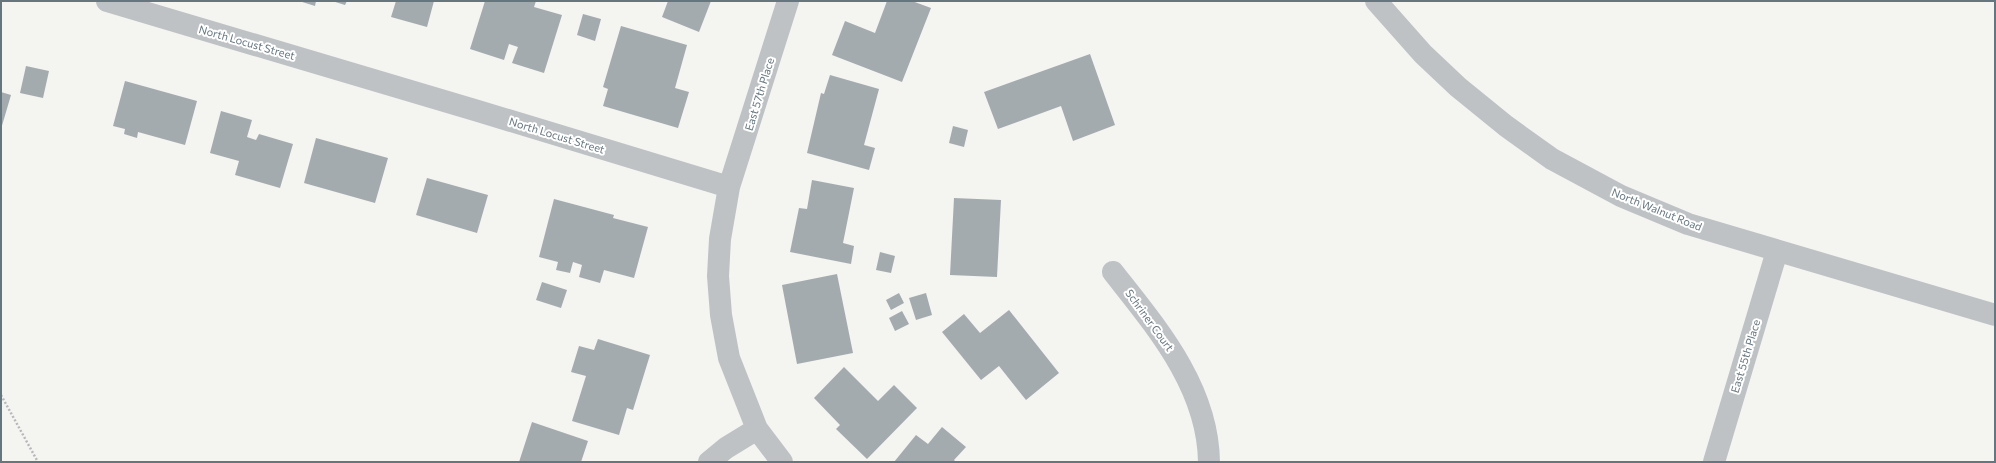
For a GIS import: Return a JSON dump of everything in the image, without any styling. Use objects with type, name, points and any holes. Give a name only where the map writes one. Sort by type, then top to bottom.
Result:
[{"type":"street","name":"North Locust Street","points":[[107,1],[478,111],[729,188]]},
{"type":"street","name":"East 57th Place","points":[[729,188],[788,1]]},
{"type":"street","name":"North Walnut Road","points":[[1376,1],[1423,54],[1458,87],[1506,126],[1552,159],[1621,196],[1688,224],[1995,314]]},
{"type":"street","points":[[729,188],[720,239],[718,276],[720,315],[730,358],[757,429],[782,462]]},
{"type":"street","name":"East 55th Place","points":[[1714,462],[1777,251]]},
{"type":"street","name":"Schriner Court","points":[[1114,272],[1168,342],[1192,388],[1204,420],[1209,450],[1209,462]]},
{"type":"street","points":[[709,462],[726,448],[757,429]]},
{"type":"path","points":[[1,395],[38,462]]},
{"type":"building","points":[[299,1],[316,1],[315,6]]},
{"type":"building","points":[[332,1],[347,1],[345,5]]},
{"type":"building","points":[[396,1],[434,1],[427,27],[391,17]]},
{"type":"building","points":[[485,1],[536,1],[534,7],[562,15],[544,73],[512,63],[518,47],[509,44],[504,60],[470,49]]},
{"type":"building","points":[[668,1],[711,1],[699,32],[662,17]]},
{"type":"building","points":[[887,1],[912,1],[931,8],[902,82],[832,55],[845,21],[875,33]]},
{"type":"building","points":[[583,14],[601,19],[595,41],[577,35]]},
{"type":"building","points":[[621,26],[687,45],[675,88],[689,92],[678,128],[603,106],[608,89],[603,87]]},
{"type":"building","points":[[1090,54],[1115,125],[1073,141],[1061,106],[998,129],[984,92]]},
{"type":"building","points":[[26,66],[49,71],[43,98],[20,93]]},
{"type":"building","points":[[830,75],[879,89],[864,145],[875,148],[869,170],[807,153],[821,93],[824,94]]},
{"type":"building","points":[[125,81],[197,101],[185,145],[138,132],[137,138],[124,134],[125,129],[113,126]]},
{"type":"building","points":[[1,92],[11,95],[1,129]]},
{"type":"building","points":[[221,111],[252,120],[247,137],[256,140],[259,134],[293,144],[280,188],[235,175],[239,161],[210,153]]},
{"type":"building","points":[[953,126],[968,130],[964,147],[949,143]]},
{"type":"building","points":[[316,138],[388,158],[375,203],[304,183]]},
{"type":"building","points":[[427,178],[488,195],[477,233],[416,215]]},
{"type":"building","points":[[812,180],[854,188],[843,243],[854,246],[851,264],[790,252],[799,208],[807,209]]},
{"type":"building","points":[[954,198],[1001,200],[997,277],[950,275]]},
{"type":"building","points":[[554,199],[614,215],[613,218],[648,227],[634,278],[604,270],[600,283],[579,277],[582,265],[573,262],[570,273],[556,270],[558,262],[539,257]]},
{"type":"building","points":[[880,252],[895,256],[891,273],[876,270]]},
{"type":"building","points":[[837,274],[853,353],[797,364],[782,285]]},
{"type":"building","points":[[542,282],[567,290],[561,308],[536,300]]},
{"type":"building","points":[[899,293],[904,303],[891,310],[886,300]]},
{"type":"building","points":[[926,293],[932,315],[916,320],[909,298]]},
{"type":"building","points":[[1009,310],[1059,373],[1026,400],[999,366],[981,380],[942,332],[964,314],[980,333]]},
{"type":"building","points":[[902,311],[909,324],[895,331],[889,318]]},
{"type":"building","points":[[598,339],[650,355],[633,410],[627,408],[619,435],[572,421],[586,376],[571,372],[579,346],[594,350]]},
{"type":"building","points":[[844,367],[878,401],[894,385],[917,408],[867,459],[836,429],[840,425],[814,398]]},
{"type":"building","points":[[532,422],[588,441],[581,462],[519,462]]},
{"type":"building","points":[[942,427],[966,447],[954,460],[956,462],[894,462],[916,435],[928,444]]}]
